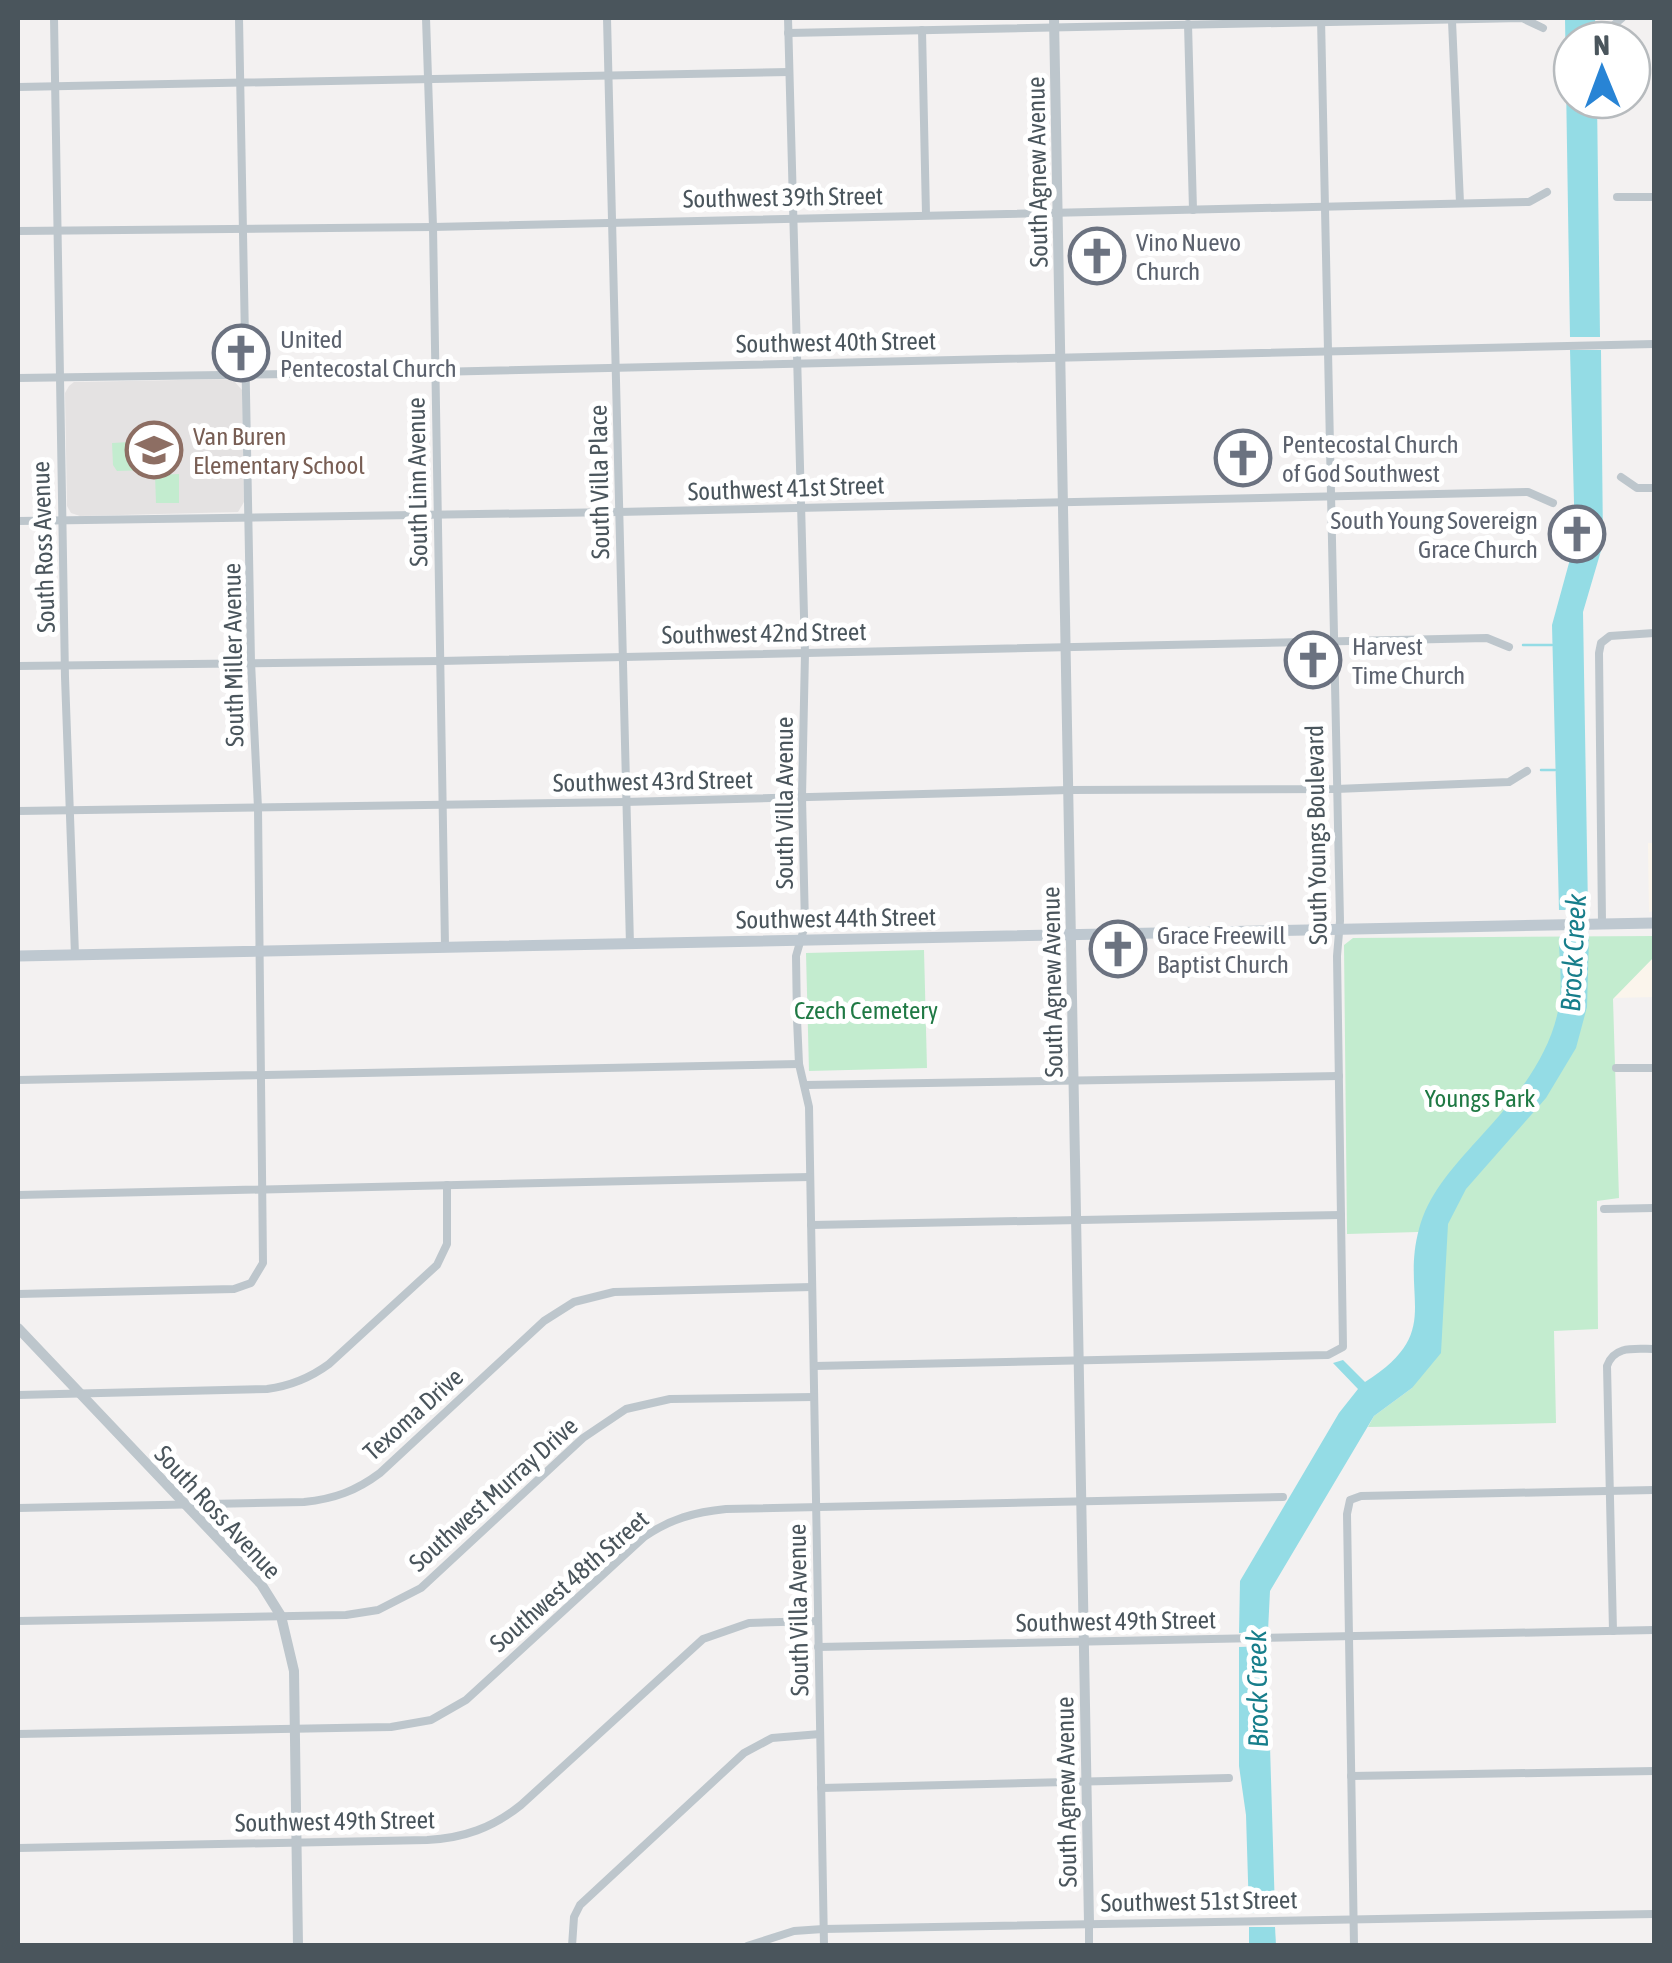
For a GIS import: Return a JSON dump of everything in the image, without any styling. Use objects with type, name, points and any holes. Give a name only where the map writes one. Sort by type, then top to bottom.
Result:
[{"type":"main road","name":"Southwest 44th Street","points":[[18,956],[1654,923]]},
{"type":"street","name":"South Ross Avenue","points":[[54,18],[62,520],[75,954]]},
{"type":"street","name":"South Miller Avenue","points":[[18,1294],[228,1290],[256,1279],[263,1263],[258,808],[251,662],[240,18]]},
{"type":"street","name":"South Linn Avenue","points":[[426,18],[445,946]]},
{"type":"street","name":"South Villa Place","points":[[607,18],[630,945]]},
{"type":"street","name":"South Villa Avenue","points":[[788,18],[805,653],[805,925],[796,956],[799,1064],[806,1085],[810,1177],[824,1946]]},
{"type":"street","points":[[788,33],[1054,22],[1188,24],[1321,19],[1522,18],[1543,28]]},
{"type":"street","name":"South Youngs Boulevard","points":[[1079,1360],[1328,1355],[1340,1351],[1344,1341],[1340,930],[1321,19]]},
{"type":"street","points":[[1452,21],[1460,204]]},
{"type":"street","name":"South Agnew Avenue","points":[[1054,22],[1090,1946]]},
{"type":"street","points":[[1188,24],[1193,210]]},
{"type":"street","points":[[922,30],[926,215]]},
{"type":"street","points":[[18,87],[789,72]]},
{"type":"street","name":"Southwest 39th Street","points":[[18,232],[1323,208],[1529,202],[1547,192]]},
{"type":"street","points":[[1617,197],[1654,197]]},
{"type":"street","name":"Southwest 40th Street","points":[[18,378],[1654,344]]},
{"type":"street","points":[[1621,478],[1637,488],[1654,488]]},
{"type":"street","name":"Southwest 41st Street","points":[[18,521],[438,516],[1528,492],[1554,503]]},
{"type":"street","points":[[1602,924],[1600,654],[1602,643],[1610,636],[1654,633]]},
{"type":"street","name":"Southwest 42nd Street","points":[[18,666],[440,661],[1487,638],[1509,647]]},
{"type":"street","name":"Southwest 43rd Street","points":[[18,810],[625,802],[1069,790],[1336,789],[1509,782],[1527,771]]},
{"type":"street","points":[[18,1080],[799,1064]]},
{"type":"street","points":[[1616,1068],[1654,1068]]},
{"type":"street","points":[[806,1085],[1340,1076]]},
{"type":"street","points":[[18,1194],[810,1177]]},
{"type":"street","points":[[18,1395],[267,1390],[312,1376],[436,1264],[446,1244],[447,1185]]},
{"type":"street","points":[[1604,1209],[1654,1208]]},
{"type":"street","points":[[811,1225],[1341,1215]]},
{"type":"street","name":"Texoma Drive","points":[[18,1508],[304,1502],[333,1498],[354,1491],[380,1473],[544,1321],[587,1297],[628,1291],[812,1287]]},
{"type":"street","name":"South Ross Avenue","points":[[18,1328],[261,1584],[281,1616],[294,1671],[298,1946]]},
{"type":"street","points":[[1614,1632],[1606,1375],[1611,1356],[1622,1350],[1654,1349]]},
{"type":"street","points":[[814,1366],[1079,1360]]},
{"type":"street","name":"Southwest Murray Drive","points":[[18,1622],[363,1613],[407,1597],[433,1577],[596,1426],[626,1409],[670,1400],[814,1397]]},
{"type":"street","points":[[1354,1946],[1348,1636],[1350,1500],[1361,1496],[1654,1490]]},
{"type":"street","name":"Southwest 48th Street","points":[[18,1734],[406,1726],[444,1714],[466,1700],[656,1528],[710,1510],[1283,1497]]},
{"type":"street","name":"Southwest 49th Street","points":[[18,1848],[445,1839],[488,1827],[521,1805],[703,1639],[749,1623],[818,1621]]},
{"type":"street","name":"Southwest 49th Street","points":[[818,1647],[1654,1630]]},
{"type":"street","points":[[572,1946],[574,1917],[584,1901],[744,1753],[772,1738],[820,1734]]},
{"type":"street","points":[[1351,1776],[1654,1771]]},
{"type":"street","points":[[821,1788],[1229,1778]]},
{"type":"street","name":"Southwest 51st Street","points":[[747,1946],[794,1931],[823,1929],[1654,1914]]},
{"type":"shaded area","name":"Van Buren Elementary School","points":[[232,379],[242,390],[244,502],[238,512],[80,516],[71,513],[67,506],[65,393],[69,386],[74,382]]},
{"type":"shaded area","points":[[1648,843],[1654,843],[1654,911],[1649,912]]},
{"type":"shaded area","points":[[1654,941],[1654,997],[1613,998],[1653,958]]},
{"type":"green space","points":[[130,442],[132,446],[153,448],[146,470],[117,471],[113,465],[112,443]]},
{"type":"green space","points":[[179,474],[179,503],[156,503],[155,475]]},
{"type":"green space","name":"Youngs Park","points":[[1654,936],[1653,958],[1613,999],[1619,1198],[1597,1201],[1598,1329],[1554,1331],[1556,1423],[1368,1427],[1374,1416],[1412,1388],[1445,1240],[1418,1232],[1347,1234],[1344,945],[1353,938]]},
{"type":"green space","name":"Czech Cemetery","points":[[924,950],[927,1068],[809,1071],[806,953]]},
{"type":"water","points":[[1567,120],[1597,120],[1600,337],[1570,337]]},
{"type":"water","name":"Brock Creek","points":[[1570,350],[1601,350],[1603,544],[1583,612],[1588,910],[1559,910],[1552,625],[1575,541]]},
{"type":"water","name":"Brock Creek","points":[[1589,936],[1587,1007],[1576,1048],[1546,1098],[1466,1189],[1448,1224],[1441,1353],[1412,1388],[1374,1416],[1270,1591],[1268,1631],[1239,1633],[1240,1581],[1339,1413],[1358,1389],[1333,1363],[1343,1360],[1365,1382],[1405,1347],[1415,1313],[1419,1229],[1428,1205],[1448,1174],[1515,1096],[1540,1060],[1560,998],[1559,937]]},
{"type":"water","name":"Brock Creek","points":[[1267,1646],[1275,1912],[1249,1913],[1246,1815],[1239,1766],[1239,1647]]},
{"type":"water","points":[[1249,1927],[1275,1927],[1276,1945],[1249,1945]]},
{"type":"waterway","points":[[1523,645],[1552,645]]},
{"type":"waterway","points":[[1541,770],[1555,770]]},
{"type":"place","name":"Vino Nuevo Church","points":[[1097,256]]},
{"type":"place","name":"United Pentecostal Church","points":[[241,353]]},
{"type":"place","name":"Van Buren Elementary School","points":[[154,450]]},
{"type":"place","name":"Pentecostal Church of God Southwest","points":[[1243,458]]},
{"type":"place","name":"South Young Sovereign Grace Church","points":[[1577,534]]},
{"type":"place","name":"Harvest Time Church","points":[[1313,660]]},
{"type":"place","name":"Grace Freewill Baptist Church","points":[[1118,949]]}]
